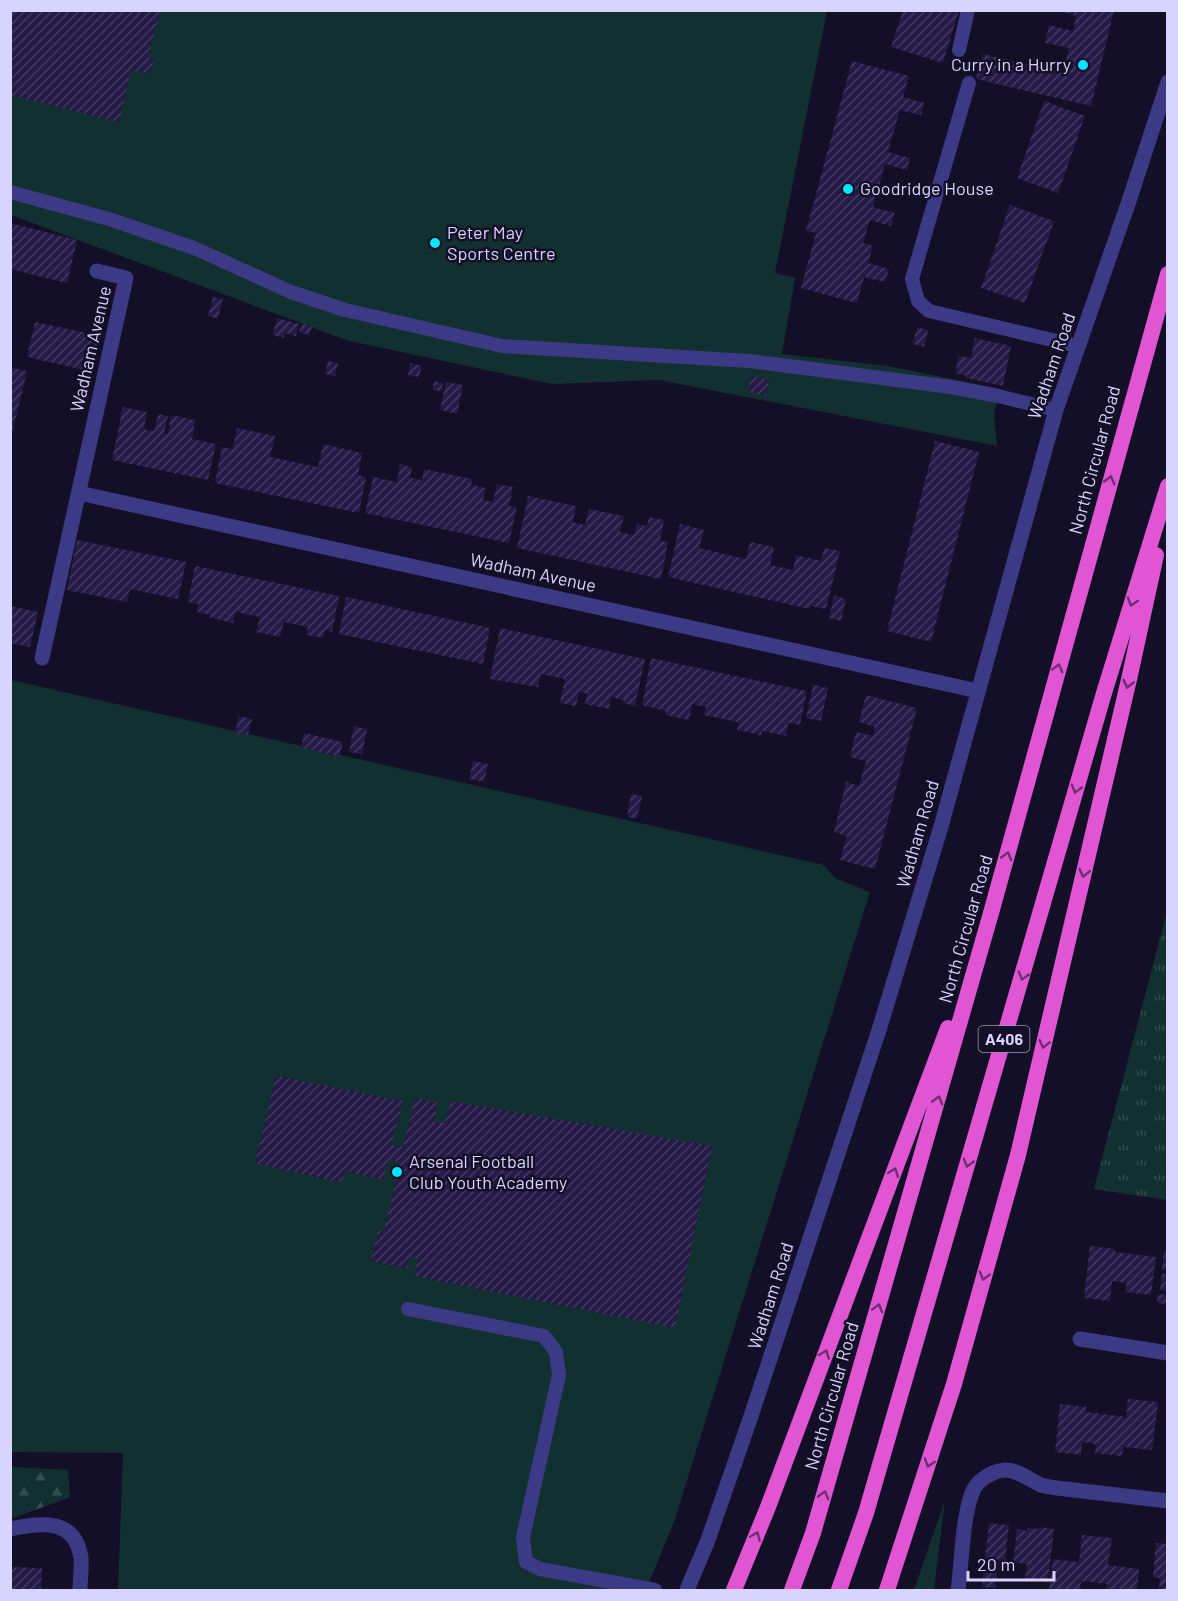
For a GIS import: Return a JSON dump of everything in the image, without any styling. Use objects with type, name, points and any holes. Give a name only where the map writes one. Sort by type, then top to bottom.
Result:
[{"type":"highway","name":"North Circular Road","points":[[792,1590],[813,1533],[991,913],[1167,274]]},
{"type":"highway","name":"A406","points":[[839,1590],[869,1502],[1104,693],[1167,486]]},
{"type":"highway","name":"A406","points":[[887,1590],[954,1384],[1018,1155],[1131,675],[1167,503]]},
{"type":"highway","name":"A406","points":[[734,1590],[768,1507],[991,913]]},
{"type":"street","name":"Wadham Road","points":[[687,1590],[708,1540],[750,1419],[879,1030],[940,830],[1056,410],[1132,193],[1167,82]]},
{"type":"street","name":"Wadham Avenue","points":[[42,658],[126,278],[97,271]]},
{"type":"street","name":"Wadham Avenue","points":[[79,493],[978,691]]},
{"type":"street","points":[[1080,1339],[1167,1353]]},
{"type":"street","points":[[958,1590],[972,1492],[992,1473],[1005,1470],[1019,1473],[1041,1486],[1167,1501]]},
{"type":"street","points":[[10,1529],[39,1523],[62,1527],[73,1539],[81,1557],[80,1590]]},
{"type":"lane","points":[[959,50],[968,10]]},
{"type":"lane","points":[[969,82],[912,279],[918,301],[929,311],[1078,346]]},
{"type":"lane","points":[[10,192],[109,219],[194,248],[291,292],[345,310],[502,346],[748,360],[951,387],[1056,410]]},
{"type":"lane","points":[[408,1309],[544,1336],[556,1352],[559,1375],[523,1537],[526,1562],[540,1569],[655,1590]]},
{"type":"green space","name":"Peter May Sports Centre","points":[[10,11],[827,11],[775,273],[795,278],[782,354],[888,366],[1001,389],[994,412],[997,446],[659,380],[552,384],[349,341],[11,215]]},
{"type":"green space","name":"Arsenal Football Club Youth Academy","points":[[11,680],[824,865],[835,878],[870,892],[674,1522],[646,1590],[118,1590],[123,1453],[11,1452]]},
{"type":"green space","points":[[1167,912],[1167,1200],[1094,1189]]},
{"type":"green space","points":[[11,1467],[68,1470],[70,1497],[11,1519]]},
{"type":"green space","points":[[945,1500],[934,1590],[914,1590]]},
{"type":"building","points":[[10,10],[160,10],[148,58],[154,59],[150,74],[131,70],[119,122],[10,95]]},
{"type":"building","points":[[903,10],[959,10],[943,63],[891,47]]},
{"type":"building","points":[[1057,10],[1114,10],[1091,106],[976,79],[983,54],[1063,73],[1069,48],[1045,43],[1049,25],[1073,31],[1076,16]]},
{"type":"building","name":"Goodridge House","points":[[852,61],[909,76],[903,97],[924,103],[921,115],[900,110],[888,152],[910,158],[907,170],[885,164],[873,207],[895,213],[891,226],[870,220],[863,243],[873,246],[868,263],[889,269],[885,282],[864,277],[857,303],[801,288],[816,233],[806,231]]},
{"type":"building","points":[[1044,101],[1085,116],[1058,193],[1017,178]]},
{"type":"building","points":[[1010,205],[1054,221],[1025,303],[981,288]]},
{"type":"building","points":[[10,223],[77,240],[67,283],[10,269]]},
{"type":"building","points":[[213,297],[223,299],[218,319],[208,316]]},
{"type":"building","points":[[277,318],[299,324],[296,336],[285,333],[284,338],[273,335]]},
{"type":"building","points":[[35,322],[101,336],[93,372],[27,357]]},
{"type":"building","points":[[302,323],[312,327],[309,335],[299,332]]},
{"type":"building","points":[[917,327],[928,330],[924,347],[913,344]]},
{"type":"building","points":[[975,338],[1011,346],[1003,386],[966,378],[967,376],[955,373],[959,356],[971,358]]},
{"type":"building","points":[[328,361],[338,363],[335,376],[325,374]]},
{"type":"building","points":[[410,363],[422,366],[419,377],[408,375]]},
{"type":"building","points":[[10,367],[27,371],[11,438],[10,438]]},
{"type":"building","points":[[752,376],[769,380],[766,396],[748,391]]},
{"type":"building","points":[[434,381],[443,383],[442,391],[433,390]]},
{"type":"building","points":[[446,382],[463,385],[457,414],[440,410]]},
{"type":"building","points":[[123,407],[147,412],[144,429],[154,431],[158,414],[168,416],[164,433],[168,434],[171,415],[195,420],[192,439],[216,444],[208,480],[112,460]]},
{"type":"building","points":[[237,428],[275,436],[270,457],[318,467],[323,444],[362,453],[358,475],[366,477],[359,513],[215,483],[222,447],[233,449]]},
{"type":"building","points":[[935,441],[979,452],[931,642],[887,631]]},
{"type":"building","points":[[400,464],[412,467],[410,478],[422,480],[424,469],[472,479],[471,485],[486,488],[483,500],[493,502],[497,484],[513,487],[509,506],[517,507],[509,543],[365,513],[373,477],[397,482]]},
{"type":"building","points":[[528,496],[576,506],[573,522],[585,525],[589,509],[624,516],[620,532],[634,535],[637,524],[647,526],[649,517],[664,520],[660,541],[668,542],[661,579],[517,548]]},
{"type":"building","points":[[680,524],[704,530],[699,548],[746,559],[750,542],[774,547],[770,565],[793,570],[796,555],[821,561],[824,548],[840,551],[826,609],[810,606],[809,609],[668,577]]},
{"type":"building","points":[[77,540],[186,562],[178,599],[130,589],[127,602],[67,590]]},
{"type":"building","points":[[195,566],[339,596],[332,632],[325,630],[323,638],[306,635],[308,627],[284,622],[280,637],[256,632],[260,617],[236,612],[233,623],[197,612],[198,604],[188,602]]},
{"type":"building","points":[[834,596],[846,599],[841,621],[829,618]]},
{"type":"building","points":[[346,597],[490,628],[483,664],[339,634]]},
{"type":"building","points":[[10,606],[38,612],[30,647],[10,643]]},
{"type":"building","points":[[500,628],[645,659],[635,706],[611,697],[609,709],[585,704],[587,694],[579,692],[576,706],[560,703],[565,679],[541,674],[538,687],[490,679]]},
{"type":"building","points":[[651,658],[807,691],[800,725],[788,723],[786,736],[762,731],[761,735],[737,730],[738,722],[704,715],[706,707],[692,704],[689,720],[665,715],[666,711],[642,705]]},
{"type":"building","points":[[813,685],[828,688],[821,721],[806,718]]},
{"type":"building","points":[[866,695],[917,708],[875,869],[840,860],[847,836],[834,832],[846,782],[859,786],[866,761],[850,757],[856,732],[873,736],[875,727],[859,722]]},
{"type":"building","points":[[239,716],[252,719],[248,735],[235,733]]},
{"type":"building","points":[[354,726],[367,729],[362,754],[349,752]]},
{"type":"building","points":[[304,733],[343,742],[340,756],[301,748]]},
{"type":"building","points":[[473,761],[488,764],[484,782],[469,779]]},
{"type":"building","points":[[631,794],[642,796],[637,819],[627,817]]},
{"type":"building","points":[[276,1076],[403,1101],[391,1145],[403,1147],[415,1098],[438,1103],[434,1121],[445,1123],[451,1101],[712,1146],[675,1328],[414,1276],[418,1259],[410,1257],[407,1268],[371,1261],[378,1231],[384,1231],[400,1162],[388,1160],[383,1180],[345,1171],[342,1183],[255,1163]]},
{"type":"building","points":[[1090,1246],[1115,1249],[1115,1252],[1156,1257],[1151,1295],[1125,1292],[1127,1283],[1112,1281],[1110,1301],[1084,1298]]},
{"type":"building","points":[[1164,1251],[1168,1252],[1168,1270],[1162,1270]]},
{"type":"building","points":[[1162,1274],[1168,1274],[1168,1291],[1160,1290]]},
{"type":"building","points":[[1158,1294],[1168,1295],[1168,1304],[1157,1303]]},
{"type":"building","points":[[1128,1399],[1158,1402],[1152,1450],[1123,1447],[1122,1456],[1095,1453],[1096,1444],[1082,1442],[1081,1455],[1055,1452],[1060,1404],[1086,1407],[1086,1412],[1126,1417]]},
{"type":"building","points":[[989,1523],[1009,1525],[1005,1560],[999,1559],[995,1588],[982,1587]]},
{"type":"building","points":[[1039,1527],[1054,1529],[1048,1582],[1025,1579],[1027,1564],[1013,1562],[1017,1529],[1027,1531],[1028,1528],[1039,1529]]},
{"type":"building","points":[[1082,1535],[1112,1538],[1108,1565],[1139,1569],[1137,1590],[1106,1590],[1107,1584],[1081,1581],[1080,1590],[1049,1590],[1053,1559],[1079,1562]]},
{"type":"building","points":[[1156,1543],[1168,1544],[1168,1590],[1159,1590],[1160,1578],[1153,1577]]},
{"type":"building","points":[[10,1567],[42,1568],[41,1590],[10,1590]]},
{"type":"place","name":"Curry in a Hurry","points":[[1083,65]]},
{"type":"place","name":"Goodridge House","points":[[848,189]]},
{"type":"place","name":"Peter May Sports Centre","points":[[435,243]]},
{"type":"place","name":"Arsenal Football Club Youth Academy","points":[[397,1172]]}]
